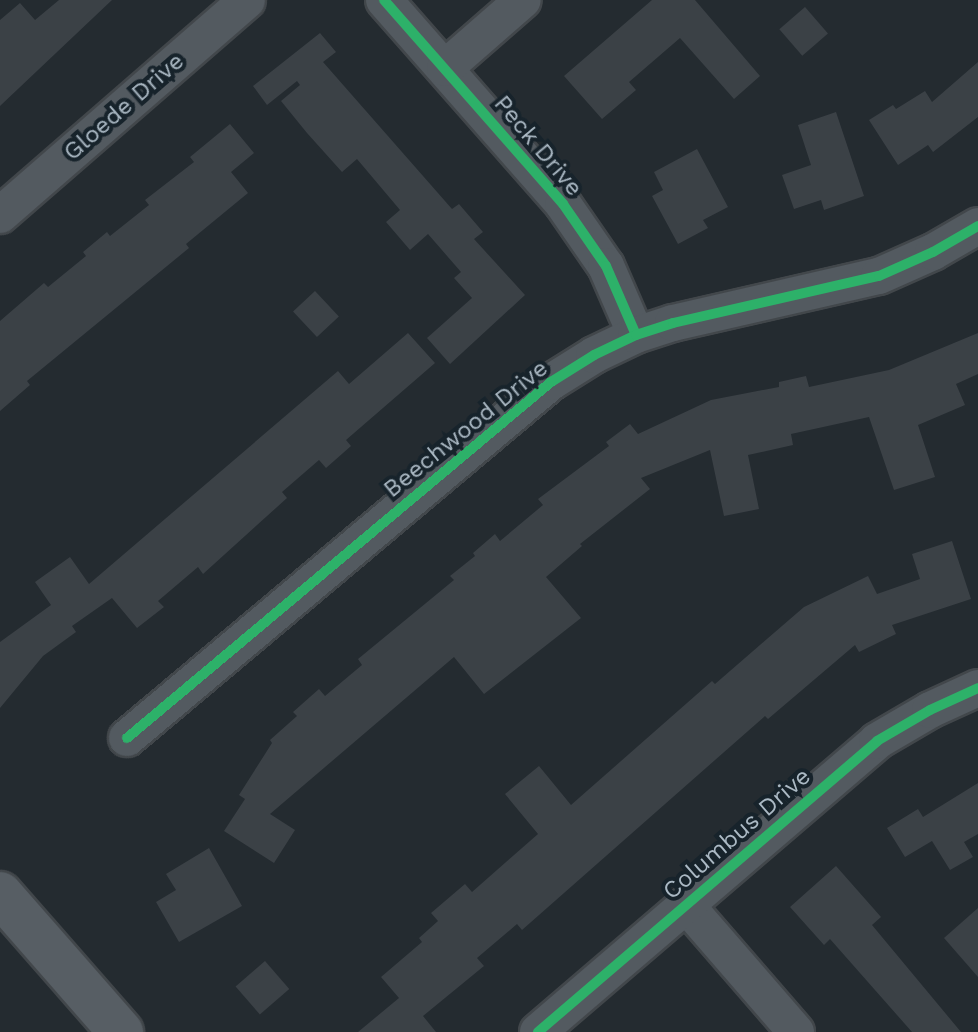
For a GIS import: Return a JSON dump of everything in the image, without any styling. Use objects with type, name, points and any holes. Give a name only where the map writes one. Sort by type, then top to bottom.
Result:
[{"type":"main road","points":[[0,894],[121,1032]]},
{"type":"street","name":"Gloede Drive","points":[[0,215],[247,0]]},
{"type":"street","name":"Peck Drive","points":[[384,0],[563,204],[606,266],[636,335]]},
{"type":"street","points":[[445,68],[523,0]]},
{"type":"street","name":"Beechwood Drive","points":[[127,738],[551,382],[636,335],[879,276],[933,252],[978,226]]},
{"type":"street","name":"Columbus Drive","points":[[538,1032],[877,741],[930,710],[978,688]]},
{"type":"street","points":[[686,905],[796,1032]]},
{"type":"building","points":[[59,0],[112,0],[0,106],[0,20],[20,3],[35,20]]},
{"type":"building","points":[[652,0],[695,0],[760,76],[734,99],[680,38],[629,82],[636,90],[602,119],[564,76]]},
{"type":"building","points":[[805,7],[828,33],[802,56],[779,29]]},
{"type":"building","points":[[320,33],[336,52],[323,62],[452,209],[459,204],[483,232],[474,239],[525,295],[450,364],[427,338],[472,298],[454,278],[461,272],[428,234],[410,250],[386,222],[400,210],[357,159],[342,172],[307,133],[281,101],[300,85],[297,81],[267,105],[253,86]]},
{"type":"building","points":[[978,62],[978,117],[933,152],[928,145],[898,165],[869,120],[893,105],[896,109],[925,91],[932,102]]},
{"type":"building","points":[[836,112],[864,196],[824,210],[821,200],[794,209],[782,175],[811,165],[798,125]]},
{"type":"building","points":[[230,124],[254,153],[231,172],[248,193],[186,244],[189,248],[27,381],[30,385],[0,411],[0,321],[44,283],[48,287],[86,256],[83,252],[107,232],[110,236],[149,205],[145,200],[194,162],[190,157]]},
{"type":"building","points":[[697,149],[728,207],[703,220],[708,228],[678,244],[652,196],[663,190],[654,172]]},
{"type":"building","points":[[315,291],[339,317],[317,337],[293,311]]},
{"type":"building","points":[[408,333],[435,363],[346,440],[351,446],[326,468],[319,460],[282,492],[287,498],[203,574],[198,567],[158,601],[164,607],[137,628],[112,598],[72,626],[76,632],[43,656],[0,708],[0,642],[51,605],[35,582],[70,557],[89,584],[338,371],[349,384]]},
{"type":"building","points":[[978,333],[978,374],[956,384],[965,405],[918,425],[935,477],[894,490],[869,417],[791,434],[793,445],[748,455],[759,509],[724,516],[710,450],[641,478],[650,489],[580,544],[582,546],[546,577],[581,618],[484,694],[454,657],[270,814],[295,830],[274,863],[224,831],[245,799],[239,795],[272,743],[270,740],[297,716],[293,712],[319,689],[325,696],[362,665],[358,659],[454,580],[450,576],[475,556],[473,553],[495,534],[500,541],[543,505],[538,499],[609,446],[606,442],[630,424],[638,434],[711,400],[779,387],[779,382],[806,376],[809,387],[889,370]]},
{"type":"building","points":[[952,541],[971,599],[892,625],[896,634],[859,652],[855,645],[768,719],[765,716],[522,930],[517,924],[477,958],[484,966],[423,1016],[436,1032],[358,1032],[399,998],[381,977],[422,942],[419,938],[438,921],[431,913],[465,884],[472,892],[538,834],[505,794],[539,766],[571,805],[712,681],[715,684],[804,607],[868,576],[877,594],[920,579],[912,554]]},
{"type":"building","points":[[978,783],[978,834],[964,842],[973,857],[950,870],[932,841],[905,857],[887,828],[918,809],[923,817]]},
{"type":"building","points":[[209,848],[242,906],[179,942],[156,902],[176,890],[166,874]]},
{"type":"building","points":[[836,866],[881,917],[872,925],[961,1032],[912,1032],[830,939],[824,945],[790,907]]},
{"type":"building","points":[[978,908],[978,977],[944,938]]},
{"type":"building","points":[[265,961],[289,989],[260,1015],[236,987]]},
{"type":"cycle path","points":[[384,0],[563,204],[606,266],[636,335]]},
{"type":"cycle path","points":[[127,738],[551,382],[594,355],[636,335],[673,323],[879,276],[933,252],[978,226]]},
{"type":"cycle path","points":[[538,1032],[877,741],[930,710],[978,688]]}]
